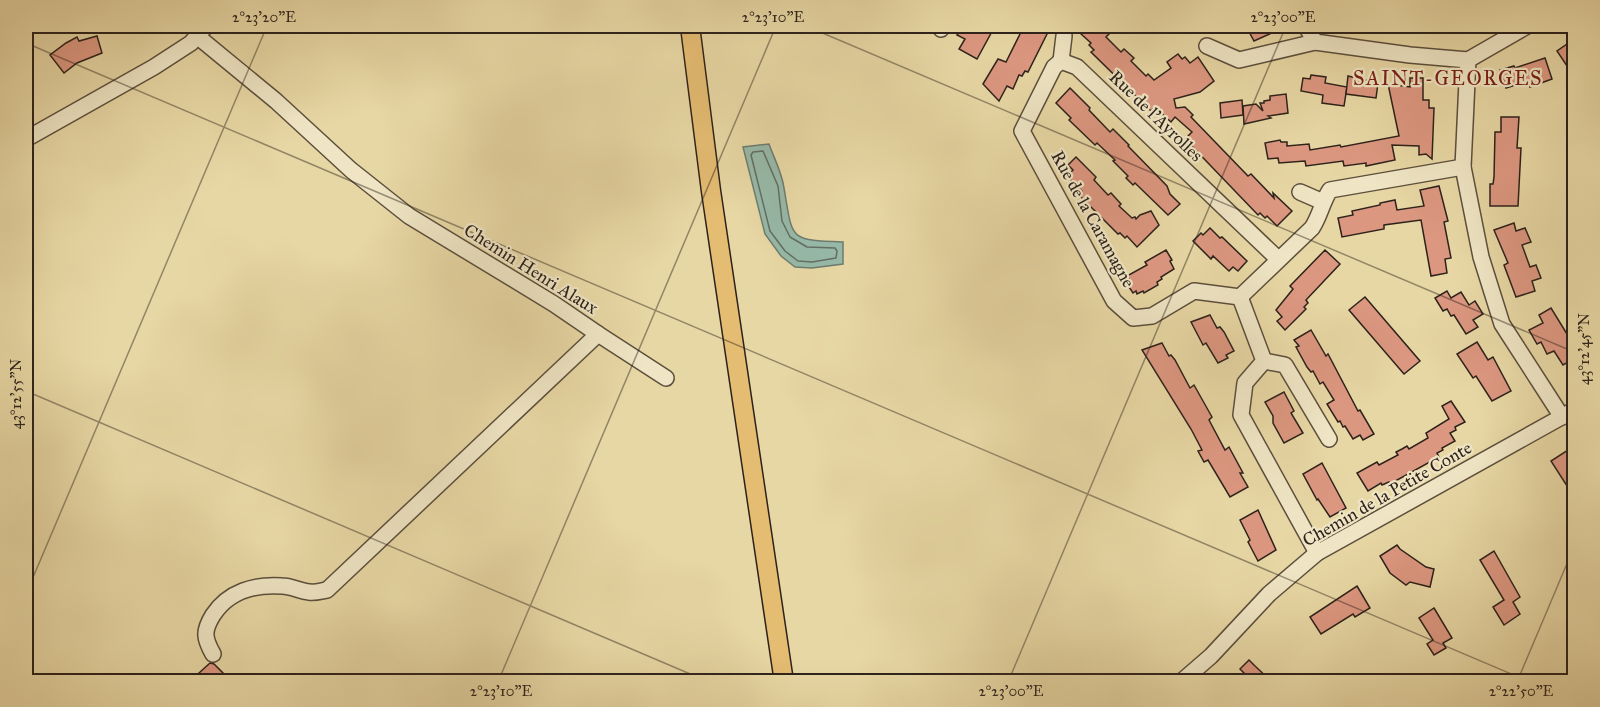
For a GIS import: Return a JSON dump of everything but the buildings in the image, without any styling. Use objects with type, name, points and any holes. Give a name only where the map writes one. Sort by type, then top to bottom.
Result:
[{"type":"main road","points":[[681,26],[711,191]]},
{"type":"main road","points":[[690,26],[711,191],[784,681]]},
{"type":"street","points":[[1306,26],[1315,42]]},
{"type":"street","points":[[1207,46],[1239,60],[1315,42],[1410,55],[1468,60],[1527,26]]},
{"type":"street","points":[[26,139],[154,67],[191,43],[202,31]]},
{"type":"street","name":"Chemin Henri Alaux","points":[[202,31],[351,170],[408,216],[554,304],[598,334],[327,590],[310,593],[282,586],[257,587],[235,593],[225,600],[212,616],[206,630],[206,640],[213,654]]},
{"type":"street","points":[[1061,61],[1064,36]]},
{"type":"street","points":[[1468,60],[1463,167],[1481,256],[1502,324],[1568,413]]},
{"type":"street","name":"Rue de la Caramagne","points":[[1061,61],[1054,67],[1022,131],[1114,301],[1133,318],[1152,316],[1194,291],[1240,297]]},
{"type":"street","name":"Rue de l'Ayrolles","points":[[1061,61],[1077,67],[1278,260]]},
{"type":"street","points":[[1264,361],[1240,297],[1317,221],[1323,202],[1330,190],[1463,167]]},
{"type":"street","points":[[1299,192],[1323,202]]},
{"type":"street","points":[[598,334],[666,378]]},
{"type":"street","points":[[1264,361],[1285,365],[1329,440]]},
{"type":"street","points":[[1264,361],[1245,383],[1241,415],[1317,553]]},
{"type":"street","name":"Chemin de la Petite Conte","points":[[1181,681],[1211,656],[1269,594],[1317,553],[1568,413]]},
{"type":"water","points":[[769,144],[782,177],[789,218],[796,234],[812,240],[843,242],[843,264],[812,268],[795,267],[781,256],[765,234],[743,147]]},
{"type":"district","name":"SAINT-GEORGES","points":[[1448,78]]}]
